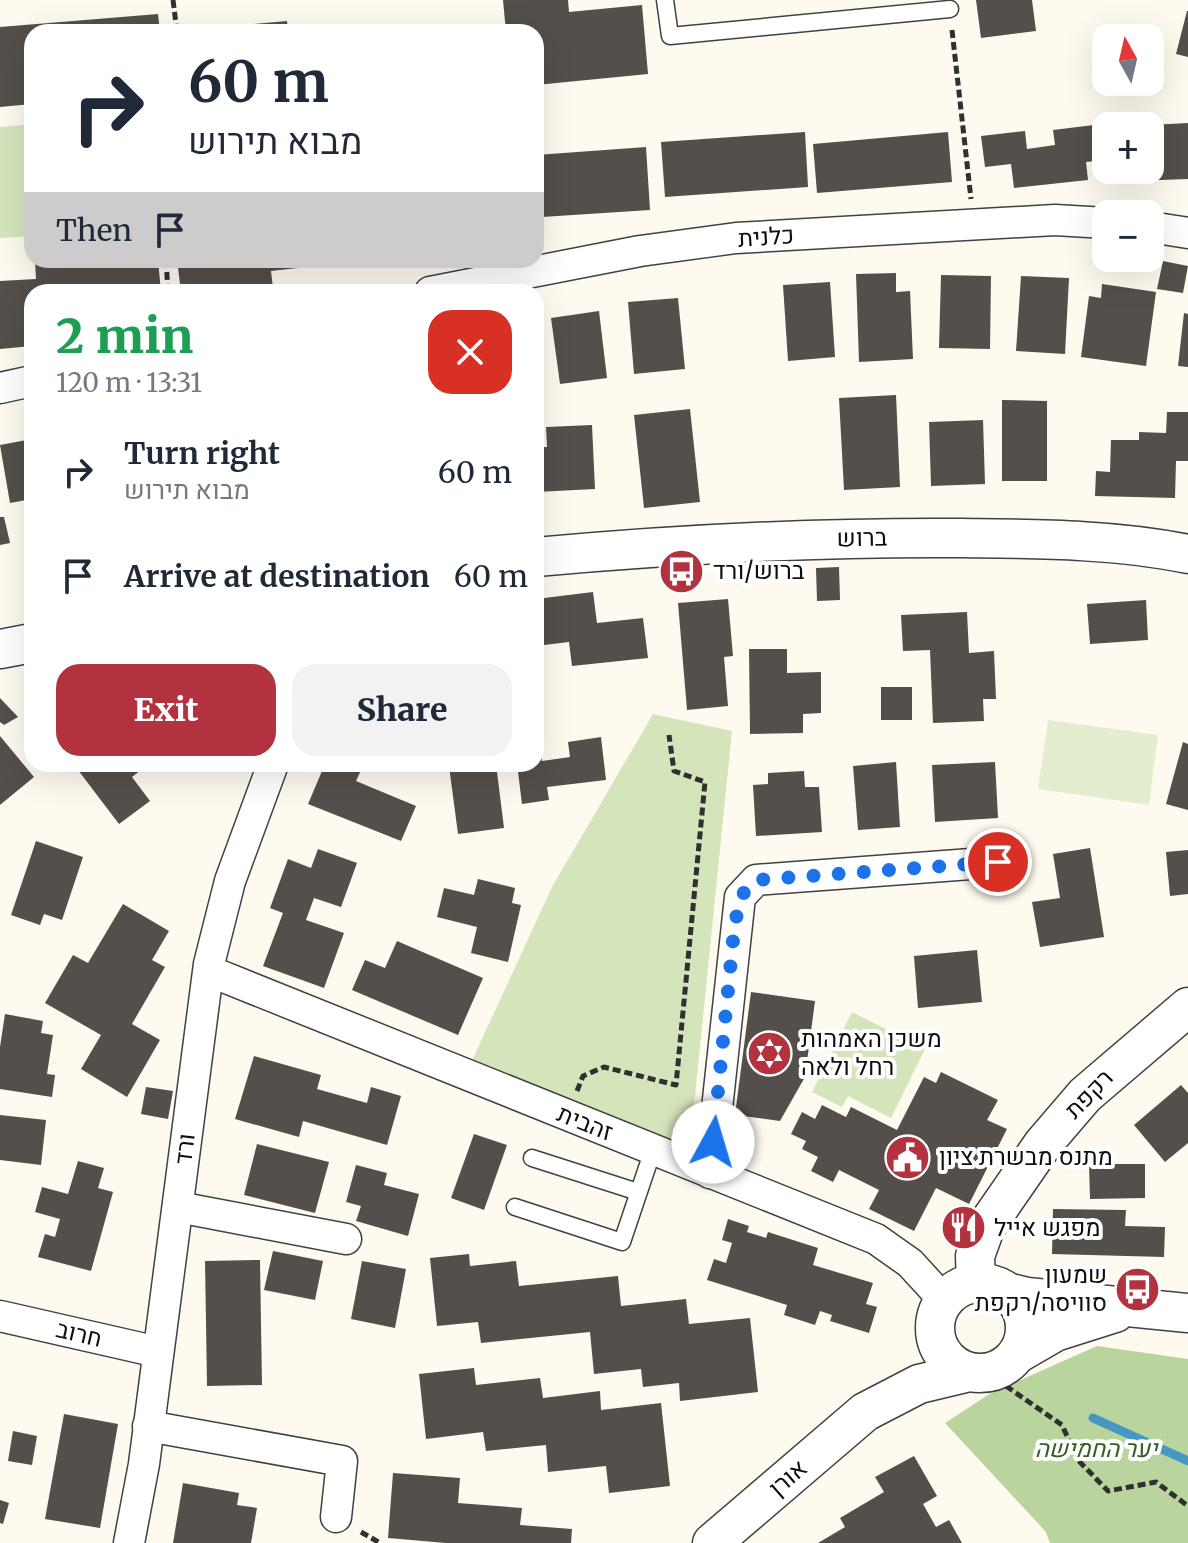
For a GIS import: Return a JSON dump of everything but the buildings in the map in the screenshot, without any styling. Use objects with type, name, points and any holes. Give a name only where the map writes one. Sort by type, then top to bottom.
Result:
[{"type":"street","name":"כלנית","points":[[469,284],[577,262],[736,238],[1055,220],[1092,222]]},
{"type":"street","points":[[1164,229],[1188,233]]},
{"type":"street","points":[[0,388],[24,383]]},
{"type":"street","name":"ברוש","points":[[544,556],[750,541],[899,538],[1050,540],[1188,554]]},
{"type":"street","points":[[0,649],[24,644]]},
{"type":"street","name":"ורד","points":[[129,1543],[148,1426],[209,971],[230,881],[270,772]]},
{"type":"street","points":[[710,1173],[740,897],[756,880],[998,862]]},
{"type":"street","name":"זהבית","points":[[209,971],[876,1239],[966,1297]]},
{"type":"street","name":"רקפת","points":[[966,1297],[985,1228],[1043,1144],[1085,1095],[1188,1007]]},
{"type":"street","points":[[178,1207],[346,1239]]},
{"type":"street","points":[[966,1297],[1027,1297],[1175,1311]]},
{"type":"street","points":[[966,1297],[937,1344],[944,1357],[969,1372],[1012,1370],[1046,1336],[1087,1319],[1127,1311],[1175,1311]]},
{"type":"street","points":[[966,1297],[1023,1314],[1024,1341],[1012,1370]]},
{"type":"street","name":"אורן","points":[[712,1543],[865,1412],[966,1297]]},
{"type":"street","name":"חרוב","points":[[0,1316],[158,1352]]},
{"type":"street","name":"אורן","points":[[865,1412],[919,1384],[969,1372]]},
{"type":"street","points":[[148,1426],[342,1461],[336,1517]]},
{"type":"lane","points":[[665,0],[670,36],[950,9]]},
{"type":"lane","points":[[515,1207],[622,1242],[653,1150]]},
{"type":"lane","points":[[532,1158],[638,1192]]},
{"type":"path","points":[[173,0],[176,24]]},
{"type":"path","points":[[950,9],[974,224]]},
{"type":"path","points":[[567,1115],[583,1076],[604,1067],[676,1085],[705,782],[674,771],[669,735]]},
{"type":"path","points":[[1012,1370],[1062,1425],[1078,1460],[1108,1491],[1156,1482],[1188,1506]]},
{"type":"green space","points":[[24,125],[24,236],[0,238],[0,127]]},
{"type":"green space","points":[[653,714],[732,731],[689,1155],[470,1065],[552,887]]},
{"type":"green space","points":[[1048,720],[1158,735],[1149,805],[1038,789]]},
{"type":"green space","points":[[852,1012],[925,1049],[891,1118],[848,1096],[842,1107],[812,1092]]},
{"type":"green space","name":"יער החמישה","points":[[1097,1346],[1188,1359],[1188,1543],[1050,1543],[1046,1532],[945,1423],[991,1393]]},
{"type":"waterway","points":[[1093,1418],[1188,1461]]},
{"type":"place","name":"ברוש/ורד","points":[[682,571]]},
{"type":"place","name":"משכן האמהות רחל ולאה","points":[[770,1053]]},
{"type":"place","name":"מתנס מבשרת ציון","points":[[908,1157]]},
{"type":"place","name":"מפגש אייל","points":[[963,1228]]},
{"type":"place","name":"שמעון סוויסה/רקפת","points":[[1138,1289]]},
{"type":"route","points":[[713,1142],[734,930],[740,897],[756,880],[998,862]]}]
